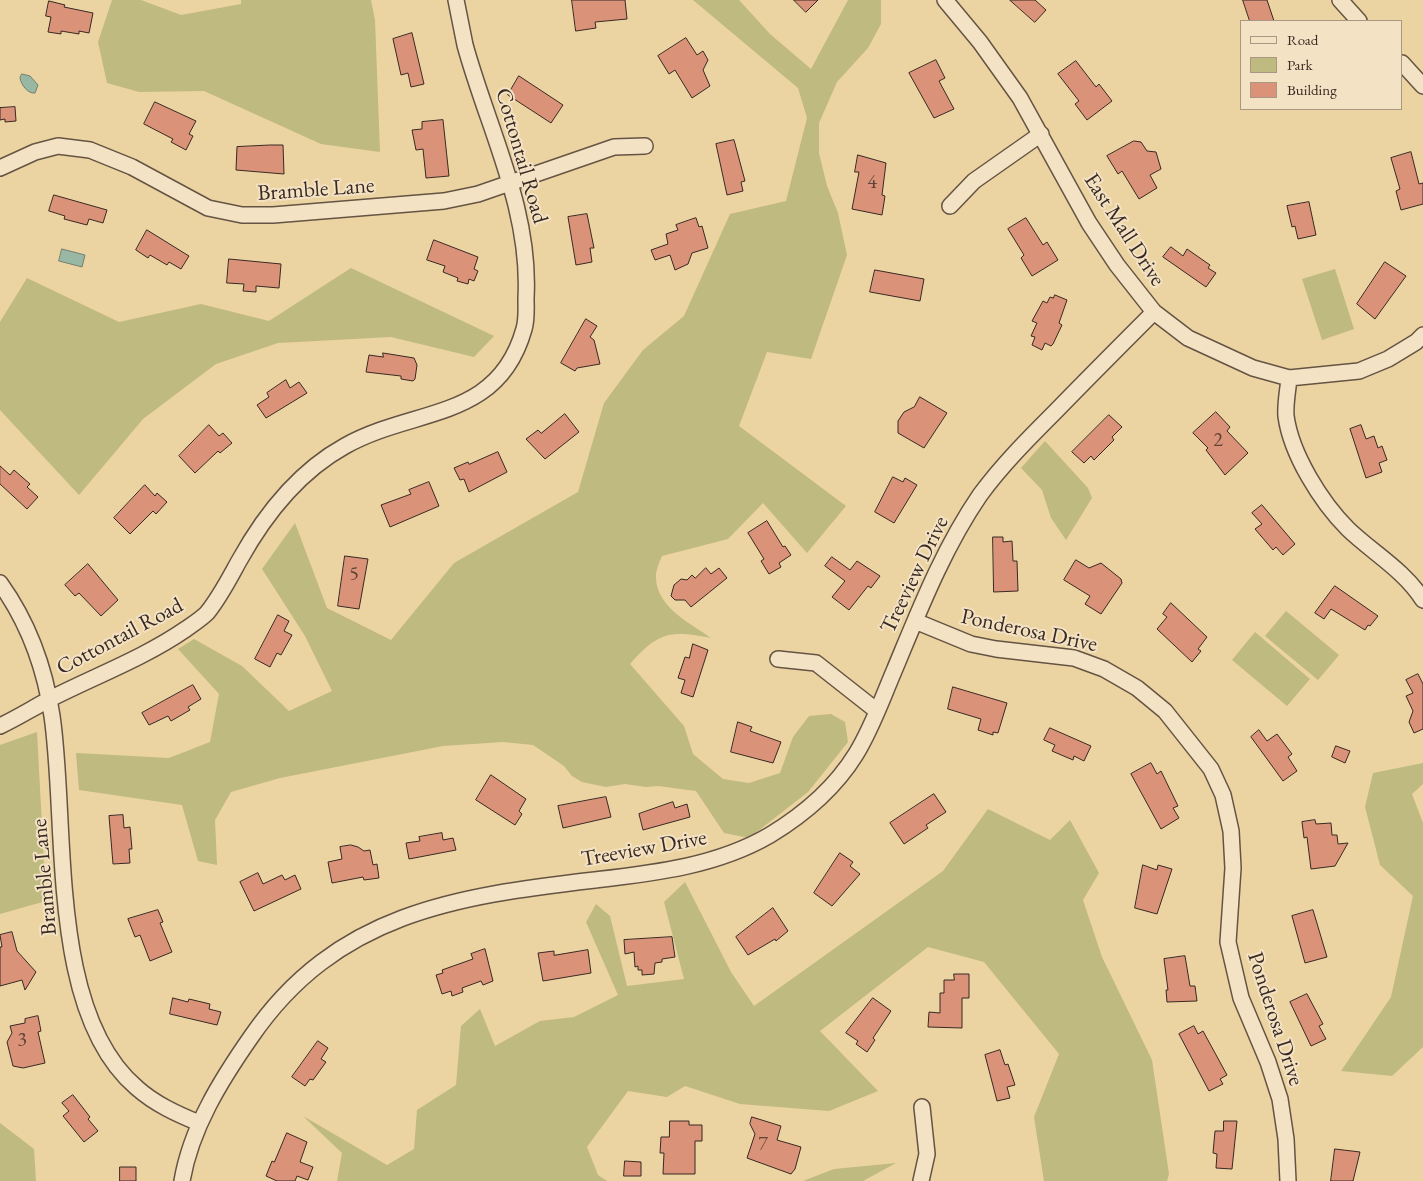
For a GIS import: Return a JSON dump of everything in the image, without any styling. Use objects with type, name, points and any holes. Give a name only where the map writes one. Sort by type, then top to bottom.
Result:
[{"type":"street","name":"Cottontail Road","points":[[0,726],[49,700],[139,657],[176,636],[205,615],[260,526],[284,493],[314,466],[344,446],[376,430],[459,406],[490,387],[513,359],[525,326],[527,277],[521,228],[511,183],[466,46],[456,0]]},
{"type":"street","name":"East Mall Drive","points":[[945,0],[980,42],[1020,98],[1094,230],[1117,265],[1154,312],[1188,338],[1253,368],[1289,378],[1359,371],[1388,359],[1416,342],[1423,334]]},
{"type":"street","points":[[1340,0],[1358,20]]},
{"type":"street","points":[[1403,63],[1423,86]]},
{"type":"street","points":[[950,206],[974,181],[1041,134]]},
{"type":"street","name":"Bramble Lane","points":[[0,168],[28,155],[58,146],[90,150],[132,167],[208,208],[242,215],[292,214],[444,201],[478,194],[614,147],[646,146]]},
{"type":"street","name":"Treeview Drive","points":[[182,1181],[199,1123],[232,1063],[260,1023],[293,984],[331,954],[368,932],[412,914],[454,901],[507,890],[645,874],[685,867],[729,854],[766,837],[800,816],[829,788],[855,755],[877,711],[914,621],[952,540],[981,494],[1015,453],[1154,312]]},
{"type":"street","points":[[1289,378],[1286,416],[1299,456],[1318,493],[1348,529],[1386,560],[1417,590],[1423,600]]},
{"type":"street","name":"Bramble Lane","points":[[0,584],[29,632],[49,700],[58,772],[64,896],[79,987],[92,1026],[110,1058],[136,1088],[168,1110],[199,1123]]},
{"type":"street","name":"Ponderosa Drive","points":[[914,621],[971,644],[996,650],[1074,658],[1104,669],[1137,688],[1165,711],[1211,768],[1223,795],[1231,831],[1233,868],[1228,942],[1241,998],[1268,1062],[1280,1099],[1286,1140],[1288,1181]]},
{"type":"street","points":[[778,659],[816,663],[877,711]]},
{"type":"street","points":[[922,1107],[927,1154],[922,1181]]},
{"type":"green space","points":[[112,0],[141,0],[181,15],[241,4],[241,0],[371,0],[375,20],[380,152],[321,144],[204,91],[139,92],[107,83],[98,42]]},
{"type":"green space","points":[[693,0],[739,0],[770,34],[811,69],[848,0],[881,0],[881,24],[868,48],[837,82],[819,123],[819,153],[827,186],[838,213],[847,255],[811,359],[767,352],[739,426],[846,506],[807,553],[763,503],[728,539],[662,556],[656,576],[662,598],[676,614],[711,638],[685,634],[666,636],[649,645],[630,664],[684,726],[693,754],[723,779],[749,783],[780,773],[793,737],[809,716],[831,714],[845,722],[848,742],[808,792],[749,838],[724,833],[696,791],[625,784],[606,787],[582,782],[572,776],[564,766],[533,745],[503,742],[443,746],[280,778],[231,792],[215,820],[217,865],[198,861],[182,805],[79,790],[76,753],[169,758],[210,742],[219,694],[178,649],[194,639],[242,666],[289,711],[332,691],[305,636],[262,569],[295,523],[327,608],[391,640],[454,563],[578,492],[604,403],[643,350],[684,316],[730,214],[786,201],[807,118],[798,88]]},
{"type":"green space","points":[[351,268],[494,336],[474,357],[391,337],[278,343],[216,364],[143,419],[79,495],[0,410],[0,322],[27,278],[119,322],[201,304],[269,321]]},
{"type":"green space","points":[[1335,269],[1354,329],[1322,340],[1302,279]]},
{"type":"green space","points":[[1045,441],[1088,488],[1092,498],[1066,540],[1051,518],[1042,490],[1021,468]]},
{"type":"green space","points":[[1286,611],[1339,655],[1318,680],[1265,636]]},
{"type":"green space","points":[[1255,632],[1310,679],[1287,706],[1232,660]]},
{"type":"green space","points":[[37,732],[46,901],[0,914],[0,745]]},
{"type":"green space","points":[[1423,763],[1423,784],[1412,794],[1423,823],[1423,1047],[1392,1076],[1341,1071],[1391,997],[1413,896],[1380,865],[1365,807],[1373,773]]},
{"type":"green space","points":[[988,809],[1050,840],[1070,820],[1099,873],[1083,900],[1102,957],[1152,1060],[1169,1174],[1167,1181],[1044,1181],[1034,1117],[1059,1054],[984,962],[928,947],[820,1031],[878,1091],[829,1111],[740,1104],[685,1086],[667,1097],[628,1091],[587,1147],[598,1175],[607,1181],[337,1181],[342,1153],[303,1116],[387,1165],[414,1149],[417,1110],[456,1085],[461,1026],[480,1009],[495,1046],[540,1021],[574,1017],[618,995],[586,922],[596,904],[610,916],[627,986],[684,979],[664,902],[685,882],[731,972],[754,1006],[943,871]]},
{"type":"green space","points":[[0,1123],[34,1149],[36,1181],[0,1181]]},
{"type":"green space","points":[[896,1163],[863,1181],[803,1181],[834,1169]]},
{"type":"shaded area","points":[[22,74],[30,76],[38,85],[35,93],[27,91],[23,86],[20,78]]},
{"type":"shaded area","points":[[62,249],[85,255],[82,267],[59,261]]},
{"type":"building","points":[[572,0],[625,0],[627,19],[595,22],[596,28],[576,31]]},
{"type":"building","points":[[794,0],[818,0],[806,12]]},
{"type":"building","points":[[1010,0],[1035,0],[1046,10],[1035,22]]},
{"type":"building","points":[[1243,0],[1267,0],[1274,20],[1250,20]]},
{"type":"building","points":[[49,1],[65,5],[64,7],[93,13],[89,33],[79,31],[79,34],[61,31],[61,34],[48,32],[51,17],[46,16]]},
{"type":"building","points":[[412,33],[424,84],[411,87],[408,73],[401,75],[393,39]]},
{"type":"building","points":[[686,38],[697,55],[703,51],[708,60],[703,70],[710,86],[692,98],[675,70],[669,74],[658,56]]},
{"type":"building","points":[[936,60],[945,78],[939,81],[954,109],[934,118],[909,73]]},
{"type":"building","points":[[1076,61],[1096,87],[1099,84],[1112,101],[1087,120],[1075,104],[1079,101],[1058,74]]},
{"type":"building","points":[[519,76],[563,105],[551,123],[508,95]]},
{"type":"building","points":[[155,102],[196,121],[189,134],[193,136],[186,150],[171,142],[173,139],[144,124]]},
{"type":"building","points":[[15,107],[16,121],[5,122],[5,119],[0,120],[0,108]]},
{"type":"building","points":[[443,120],[449,176],[426,178],[423,149],[416,150],[412,130],[422,129],[422,122]]},
{"type":"building","points":[[734,140],[745,181],[741,182],[743,191],[727,195],[716,144]]},
{"type":"building","points":[[1134,141],[1141,142],[1147,151],[1156,152],[1161,169],[1150,175],[1157,188],[1139,199],[1122,171],[1118,174],[1107,156]]},
{"type":"building","points":[[283,145],[284,174],[236,170],[237,147]]},
{"type":"building","points":[[1411,152],[1419,184],[1423,183],[1423,204],[1401,210],[1396,191],[1400,189],[1391,158]]},
{"type":"building","points":[[858,155],[886,163],[882,195],[885,196],[882,215],[852,209],[859,172],[855,172]]},
{"type":"building","points":[[54,195],[107,210],[103,223],[89,219],[87,225],[64,219],[65,216],[49,211]]},
{"type":"building","points":[[1309,202],[1316,235],[1298,239],[1295,226],[1292,227],[1287,206]]},
{"type":"building","points":[[587,214],[594,248],[590,248],[592,262],[576,265],[568,217]]},
{"type":"building","points":[[696,218],[699,227],[702,226],[708,248],[692,253],[688,264],[675,270],[670,255],[655,260],[651,250],[668,244],[666,234],[678,230],[676,225]]},
{"type":"building","points":[[1026,218],[1043,245],[1047,242],[1058,260],[1032,276],[1021,258],[1024,255],[1008,229]]},
{"type":"building","points":[[147,230],[189,256],[181,269],[169,262],[167,265],[150,255],[148,258],[136,250]]},
{"type":"building","points":[[434,240],[478,257],[474,269],[478,271],[474,281],[469,279],[468,284],[457,281],[458,278],[443,272],[445,266],[427,260]]},
{"type":"building","points":[[1171,247],[1183,256],[1187,249],[1210,265],[1208,268],[1216,273],[1206,287],[1163,257]]},
{"type":"building","points":[[229,259],[281,264],[279,288],[256,286],[256,292],[243,291],[244,284],[227,283]]},
{"type":"building","points":[[1385,262],[1406,276],[1375,319],[1357,304]]},
{"type":"building","points":[[875,270],[924,279],[920,301],[870,292]]},
{"type":"building","points":[[1055,295],[1067,300],[1059,323],[1062,325],[1053,344],[1051,346],[1045,343],[1042,350],[1032,345],[1035,337],[1031,336],[1037,323],[1032,321],[1043,301],[1047,303],[1050,297],[1053,298]]},
{"type":"building","points":[[586,319],[597,326],[590,337],[594,340],[600,364],[577,368],[575,371],[561,363]]},
{"type":"building","points":[[383,353],[414,358],[417,365],[415,379],[413,381],[401,379],[401,376],[366,372],[369,355],[383,357]]},
{"type":"building","points":[[286,380],[290,388],[299,382],[307,393],[266,418],[257,405],[269,397],[267,393]]},
{"type":"building","points":[[920,397],[947,413],[924,448],[898,433],[898,421],[904,412],[914,407]]},
{"type":"building","points":[[1216,412],[1230,427],[1227,431],[1248,453],[1225,475],[1206,450],[1208,448],[1193,433]]},
{"type":"building","points":[[565,414],[579,432],[545,459],[526,439],[538,430],[541,433]]},
{"type":"building","points":[[1109,415],[1122,427],[1112,437],[1114,440],[1094,460],[1091,456],[1084,463],[1072,452]]},
{"type":"building","points":[[209,425],[219,436],[223,433],[232,443],[220,453],[218,451],[195,473],[179,456]]},
{"type":"building","points":[[1361,425],[1366,439],[1374,436],[1378,448],[1382,446],[1387,460],[1379,463],[1382,472],[1366,478],[1350,429]]},
{"type":"building","points":[[498,452],[507,472],[469,492],[464,479],[460,480],[454,468]]},
{"type":"building","points":[[0,466],[10,475],[14,470],[30,484],[27,487],[38,497],[27,509],[0,484]]},
{"type":"building","points":[[893,477],[903,482],[905,478],[917,485],[894,523],[875,512]]},
{"type":"building","points":[[429,482],[439,506],[390,527],[381,505],[411,494],[409,490]]},
{"type":"building","points":[[145,485],[155,496],[157,493],[167,502],[156,514],[153,511],[130,534],[114,518]]},
{"type":"building","points":[[1262,505],[1295,544],[1283,555],[1276,547],[1273,550],[1255,529],[1262,524],[1252,513]]},
{"type":"building","points":[[767,521],[783,547],[785,546],[791,555],[779,563],[781,567],[769,574],[761,561],[764,559],[748,533]]},
{"type":"building","points":[[993,537],[1003,537],[1003,542],[1012,541],[1013,561],[1017,561],[1018,591],[994,592]]},
{"type":"building","points":[[345,556],[368,559],[359,609],[338,606]]},
{"type":"building","points":[[832,557],[850,570],[857,561],[880,576],[871,588],[868,586],[849,610],[832,597],[845,581],[825,566]]},
{"type":"building","points":[[1076,560],[1089,568],[1101,563],[1121,579],[1122,583],[1101,614],[1085,604],[1090,596],[1064,580]]},
{"type":"building","points":[[88,564],[118,600],[101,616],[79,593],[75,596],[65,585]]},
{"type":"building","points":[[706,568],[711,574],[719,568],[727,578],[691,607],[685,600],[675,600],[671,596],[674,585],[681,579],[687,580],[692,575],[695,578]]},
{"type":"building","points":[[1335,586],[1378,616],[1365,630],[1331,609],[1324,619],[1315,613]]},
{"type":"building","points":[[1171,603],[1207,637],[1198,649],[1201,651],[1192,662],[1157,629],[1167,617],[1163,614]]},
{"type":"building","points":[[278,615],[289,621],[284,631],[292,635],[281,655],[277,653],[270,667],[255,659]]},
{"type":"building","points":[[693,644],[708,650],[693,697],[681,693],[685,680],[678,678],[685,657],[689,658]]},
{"type":"building","points":[[1418,674],[1423,684],[1423,729],[1414,733],[1409,722],[1413,711],[1406,696],[1413,693],[1406,680]]},
{"type":"building","points":[[193,685],[201,699],[188,707],[190,710],[171,721],[168,716],[149,725],[142,713]]},
{"type":"building","points":[[953,687],[1007,703],[998,733],[993,732],[993,735],[978,730],[981,719],[948,709]]},
{"type":"building","points":[[738,722],[752,727],[750,731],[781,742],[773,763],[731,752]]},
{"type":"building","points":[[1050,728],[1091,746],[1084,761],[1074,756],[1073,760],[1052,751],[1055,745],[1044,740]]},
{"type":"building","points":[[1259,730],[1267,741],[1277,734],[1292,754],[1288,757],[1297,771],[1283,781],[1251,737]]},
{"type":"building","points":[[1336,746],[1350,751],[1345,763],[1332,757]]},
{"type":"building","points":[[1151,763],[1157,774],[1161,771],[1178,806],[1173,808],[1179,818],[1161,829],[1131,774]]},
{"type":"building","points":[[491,775],[526,799],[519,811],[522,814],[515,825],[476,800]]},
{"type":"building","points":[[934,794],[946,812],[926,825],[928,828],[904,844],[890,823]]},
{"type":"building","points":[[606,797],[611,817],[563,828],[558,806]]},
{"type":"building","points":[[673,802],[675,808],[687,804],[690,817],[643,830],[639,814]]},
{"type":"building","points":[[123,815],[124,828],[130,827],[132,849],[129,849],[130,863],[113,864],[109,816]]},
{"type":"building","points":[[1315,820],[1316,824],[1331,823],[1332,835],[1337,835],[1338,844],[1348,843],[1335,866],[1311,869],[1307,837],[1304,838],[1302,822]]},
{"type":"building","points":[[442,833],[443,840],[453,838],[456,850],[409,859],[406,843],[420,841],[419,837]]},
{"type":"building","points":[[351,845],[364,851],[370,850],[373,865],[377,864],[379,878],[364,880],[363,877],[332,883],[328,862],[342,859],[340,847]]},
{"type":"building","points":[[840,853],[853,862],[850,866],[860,874],[832,906],[814,893]]},
{"type":"building","points":[[1143,865],[1157,870],[1158,865],[1172,869],[1157,914],[1135,908]]},
{"type":"building","points":[[258,873],[263,884],[282,875],[285,880],[295,875],[301,889],[254,911],[240,882]]},
{"type":"building","points":[[773,908],[788,931],[776,941],[775,939],[748,955],[736,937]]},
{"type":"building","points":[[158,910],[163,922],[160,923],[172,952],[150,961],[140,935],[135,937],[128,919]]},
{"type":"building","points":[[1313,910],[1327,957],[1305,963],[1292,916]]},
{"type":"building","points":[[12,932],[17,951],[36,972],[25,990],[22,980],[0,986],[0,947],[2,947],[0,935]]},
{"type":"building","points":[[672,937],[675,957],[662,959],[662,962],[655,963],[654,974],[642,975],[642,970],[638,970],[638,966],[635,967],[634,952],[625,954],[624,940]]},
{"type":"building","points":[[485,949],[493,981],[483,985],[481,981],[462,988],[463,992],[452,996],[451,991],[442,994],[436,975],[443,973],[442,970],[473,959],[471,954]]},
{"type":"building","points":[[588,950],[591,973],[543,981],[538,953],[554,951],[554,955]]},
{"type":"building","points":[[1185,956],[1190,986],[1195,986],[1197,1001],[1167,1002],[1166,990],[1168,990],[1164,959]]},
{"type":"building","points":[[954,974],[969,974],[969,998],[962,998],[962,1028],[928,1027],[929,1012],[940,1013],[940,993],[944,993],[944,980],[954,980]]},
{"type":"building","points":[[1307,994],[1323,1024],[1319,1026],[1326,1039],[1311,1046],[1290,1002]]},
{"type":"building","points":[[173,998],[188,1002],[189,999],[210,1004],[209,1009],[221,1012],[217,1025],[170,1014]]},
{"type":"building","points":[[873,998],[891,1011],[873,1038],[875,1040],[867,1052],[856,1044],[858,1041],[846,1033]]},
{"type":"building","points":[[38,1016],[41,1031],[38,1032],[45,1063],[23,1068],[13,1066],[7,1042],[12,1033],[10,1026],[25,1023],[25,1019]]},
{"type":"building","points":[[1194,1026],[1198,1034],[1203,1031],[1227,1075],[1220,1079],[1223,1084],[1209,1091],[1179,1034]]},
{"type":"building","points":[[318,1041],[328,1048],[321,1059],[326,1062],[313,1080],[310,1079],[305,1086],[292,1077]]},
{"type":"building","points":[[1000,1050],[1005,1065],[1008,1064],[1015,1085],[1007,1087],[1010,1098],[997,1101],[985,1055]]},
{"type":"building","points":[[73,1095],[98,1131],[84,1142],[63,1116],[69,1111],[62,1103]]},
{"type":"building","points":[[752,1117],[781,1126],[777,1140],[801,1147],[795,1169],[791,1174],[747,1158],[755,1134],[750,1124]]},
{"type":"building","points":[[670,1121],[689,1121],[689,1125],[702,1125],[702,1141],[695,1141],[695,1174],[663,1174],[664,1153],[660,1153],[661,1137],[669,1137]]},
{"type":"building","points":[[1224,1121],[1237,1121],[1232,1169],[1216,1168],[1217,1154],[1213,1153],[1215,1131],[1223,1131]]},
{"type":"building","points":[[287,1133],[307,1142],[300,1162],[313,1167],[308,1180],[297,1176],[295,1181],[277,1181],[266,1176]]},
{"type":"building","points":[[1335,1149],[1360,1152],[1353,1181],[1331,1181]]},
{"type":"building","points":[[625,1161],[641,1162],[641,1176],[624,1176]]},
{"type":"building","points":[[120,1167],[136,1167],[136,1181],[120,1181]]}]
